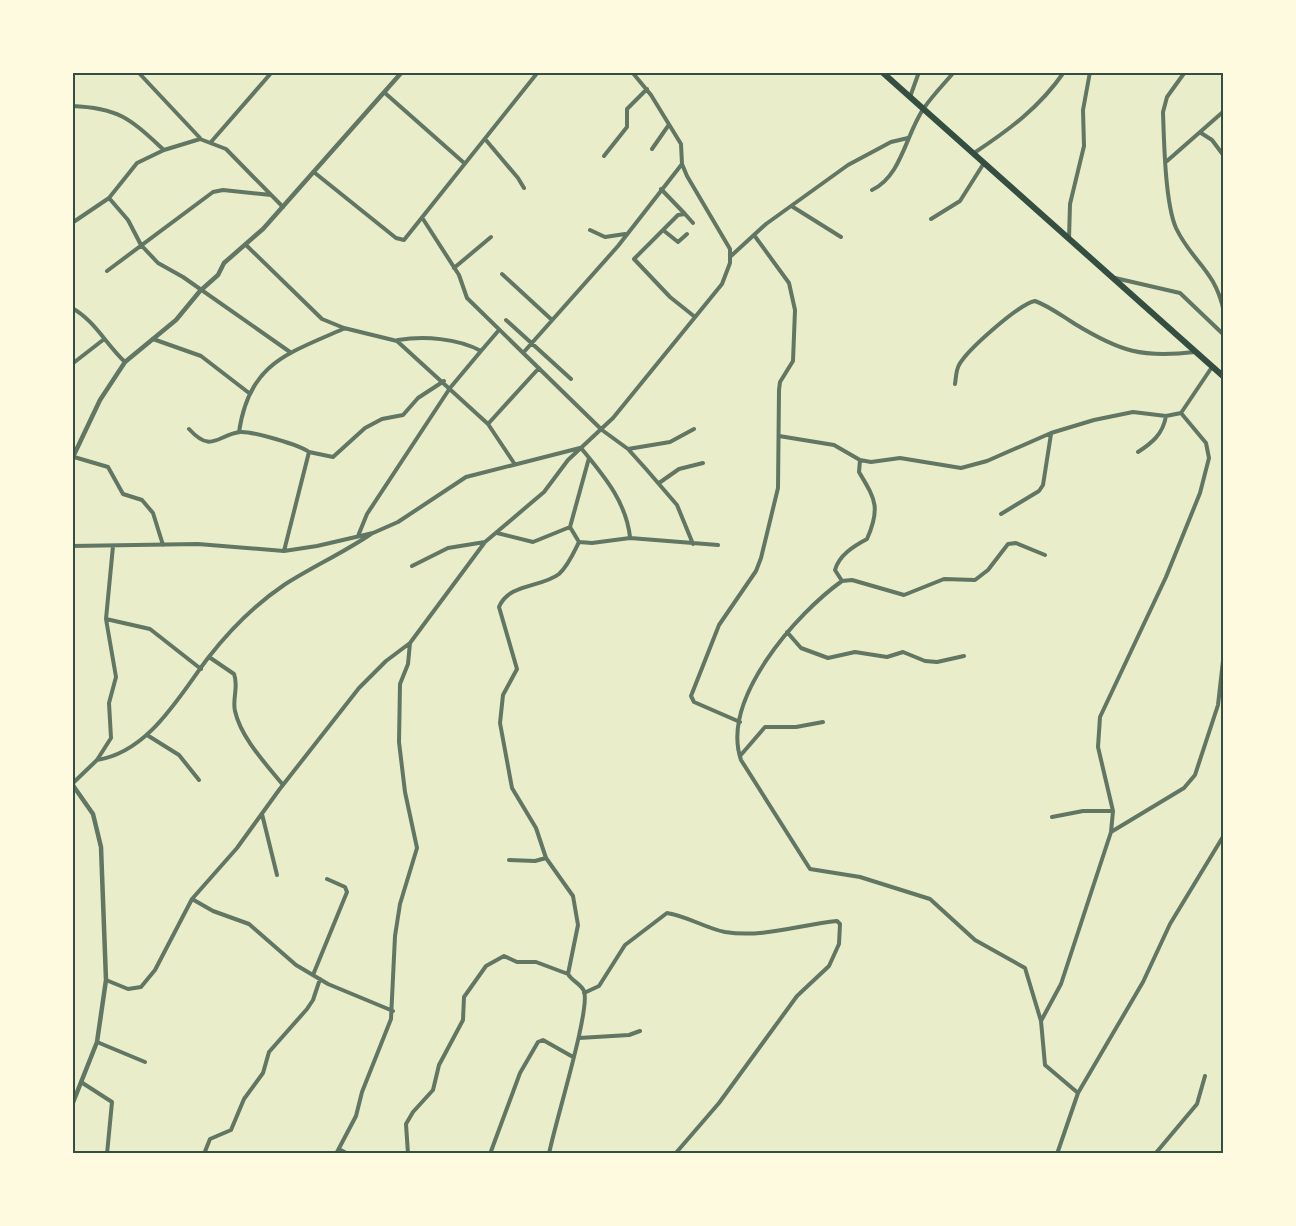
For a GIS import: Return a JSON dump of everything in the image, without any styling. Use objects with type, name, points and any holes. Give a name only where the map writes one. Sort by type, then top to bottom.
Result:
[{"type":"main road","points":[[882,72],[1224,376]]},
{"type":"street","points":[[138,72],[200,139],[232,153],[283,207]]},
{"type":"street","points":[[211,142],[272,72]]},
{"type":"street","points":[[163,545],[157,519],[147,504],[123,494],[108,467],[73,458],[100,400],[125,362],[176,320],[200,291],[218,275],[227,260],[246,245],[315,173],[402,72]]},
{"type":"street","points":[[632,72],[647,89],[681,144],[682,164],[693,188],[728,244],[731,256]]},
{"type":"street","points":[[910,97],[919,72]]},
{"type":"street","points":[[872,190],[884,181],[893,169],[924,109],[954,72]]},
{"type":"street","points":[[973,153],[1001,136],[1035,108],[1064,72]]},
{"type":"street","points":[[1069,239],[1070,204],[1084,146],[1083,110],[1090,72]]},
{"type":"street","points":[[1185,72],[1164,104],[1167,161],[1175,225],[1218,288],[1224,312]]},
{"type":"street","points":[[315,173],[396,238],[407,238],[463,162],[536,73]]},
{"type":"street","points":[[604,156],[627,127],[627,109],[647,89]]},
{"type":"street","points":[[385,93],[463,162]]},
{"type":"street","points":[[72,106],[103,109],[119,114],[133,121],[164,150]]},
{"type":"street","points":[[1167,161],[1201,133],[1209,121],[1224,111]]},
{"type":"street","points":[[652,149],[668,126]]},
{"type":"street","points":[[1201,133],[1212,140],[1224,156]]},
{"type":"street","points":[[106,980],[128,989],[141,987],[155,970],[192,899],[225,864],[359,688],[386,661],[410,643],[485,542],[544,492],[581,448],[602,430],[722,284],[731,256],[754,235],[848,165],[891,142],[908,138]]},
{"type":"street","points":[[72,223],[109,198],[137,163],[164,150],[200,139]]},
{"type":"street","points":[[484,139],[524,188]]},
{"type":"street","points":[[523,353],[626,234],[682,164]]},
{"type":"street","points":[[931,219],[960,201],[984,164]]},
{"type":"street","points":[[661,189],[693,223]]},
{"type":"street","points":[[107,271],[213,192],[223,190],[271,195]]},
{"type":"street","points":[[109,198],[128,220],[141,245],[168,271],[183,277],[290,352]]},
{"type":"street","points":[[793,207],[841,237]]},
{"type":"street","points":[[685,214],[678,214],[663,231],[647,243],[634,257],[634,260],[670,297],[695,318]]},
{"type":"street","points":[[423,219],[454,268],[467,298],[602,430],[628,450],[659,483],[680,511],[693,544]]},
{"type":"street","points":[[590,230],[605,237],[626,234]]},
{"type":"street","points":[[663,231],[678,242],[687,234]]},
{"type":"street","points":[[740,722],[694,702],[691,696],[719,625],[759,565],[777,495],[779,390],[783,376],[793,361],[795,310],[789,283],[754,235]]},
{"type":"street","points":[[454,268],[491,237]]},
{"type":"street","points":[[246,245],[322,319],[344,328],[397,340],[425,338],[472,346],[481,351]]},
{"type":"street","points":[[502,274],[552,320]]},
{"type":"street","points":[[1115,278],[1180,293],[1224,335]]},
{"type":"street","points":[[955,384],[958,366],[976,346],[1015,309],[1035,301],[1102,340],[1142,354],[1161,356],[1196,352]]},
{"type":"street","points":[[72,308],[86,316],[103,340],[125,362]]},
{"type":"street","points":[[506,320],[571,379]]},
{"type":"street","points":[[239,432],[249,393],[257,380],[290,352],[344,328]]},
{"type":"street","points":[[358,536],[367,514],[414,446],[450,388],[499,330]]},
{"type":"street","points":[[153,339],[201,356],[249,393]]},
{"type":"street","points":[[72,364],[103,340]]},
{"type":"street","points":[[397,340],[488,424],[514,463]]},
{"type":"street","points":[[779,436],[834,445],[860,460],[876,463],[900,458],[961,468],[987,461],[1051,433],[1127,412],[1166,416],[1181,413],[1213,367]]},
{"type":"street","points":[[488,424],[539,368]]},
{"type":"street","points":[[189,429],[206,441],[219,441],[239,432],[333,457],[365,428],[382,419],[403,415],[418,398],[444,381]]},
{"type":"street","points":[[1041,1021],[1062,984],[1111,832],[1113,811],[1098,747],[1100,717],[1166,577],[1200,493],[1209,458],[1206,443],[1181,413]]},
{"type":"street","points":[[1138,452],[1154,441],[1164,426],[1166,416]]},
{"type":"street","points":[[628,450],[670,442],[694,429]]},
{"type":"street","points":[[1001,514],[1039,491],[1043,485],[1051,433]]},
{"type":"street","points":[[97,760],[117,756],[147,735],[209,657],[242,620],[278,590],[373,533],[398,522],[466,477],[514,463],[581,448]]},
{"type":"street","points":[[581,448],[621,503],[628,519],[630,537]]},
{"type":"street","points":[[284,551],[309,452]]},
{"type":"street","points":[[579,542],[570,527],[589,458]]},
{"type":"street","points":[[842,581],[835,570],[837,564],[853,546],[867,539],[874,520],[874,501],[869,486],[859,472],[860,460]]},
{"type":"street","points":[[659,483],[679,470],[703,463]]},
{"type":"street","points":[[496,533],[533,542],[570,527]]},
{"type":"street","points":[[72,546],[198,544],[284,551],[373,533]]},
{"type":"street","points":[[579,542],[592,543],[630,537],[718,545]]},
{"type":"street","points":[[412,566],[448,548],[485,542]]},
{"type":"street","points":[[568,974],[577,936],[578,914],[573,896],[546,858],[537,831],[516,797],[510,777],[500,723],[500,706],[503,695],[517,669],[499,607],[503,599],[513,592],[560,573],[579,542]]},
{"type":"street","points":[[1045,555],[1016,543],[1008,544],[988,570],[975,580],[944,579],[904,595],[852,580],[842,581],[787,632],[772,650],[752,688],[740,722],[739,756],[810,869],[860,877],[933,900],[975,940],[1025,968],[1041,1021],[1046,1065],[1078,1093]]},
{"type":"street","points":[[72,1105],[97,1042],[106,980],[102,847],[93,814],[72,784],[97,760],[111,738],[109,704],[116,677],[105,619],[113,546]]},
{"type":"street","points":[[105,619],[150,629],[201,669]]},
{"type":"street","points":[[787,632],[801,648],[828,658],[855,652],[887,657],[903,652],[925,661],[937,662],[964,656]]},
{"type":"street","points":[[348,1154],[337,1152],[356,1116],[361,1095],[393,1011],[391,982],[395,936],[400,904],[417,848],[405,792],[399,742],[400,684],[408,664],[410,643]]},
{"type":"street","points":[[1111,832],[1184,788],[1195,775],[1218,705],[1224,652]]},
{"type":"street","points":[[209,657],[234,674],[234,706],[237,719],[261,758],[283,785]]},
{"type":"street","points":[[739,756],[765,727],[796,727],[823,722]]},
{"type":"street","points":[[147,735],[179,754],[199,780]]},
{"type":"street","points":[[1052,818],[1077,811],[1113,811]]},
{"type":"street","points":[[262,813],[277,875]]},
{"type":"street","points":[[1057,1154],[1078,1093],[1143,982],[1170,924],[1224,835]]},
{"type":"street","points":[[509,860],[535,861],[546,858]]},
{"type":"street","points":[[313,975],[347,892],[345,887],[327,879]]},
{"type":"street","points":[[192,899],[213,911],[249,924],[284,955],[320,979],[393,1011]]},
{"type":"street","points":[[584,993],[599,986],[625,945],[667,913],[719,930],[738,933],[791,930],[832,922],[840,924],[839,944],[829,966],[797,996],[719,1102],[675,1154]]},
{"type":"street","points":[[408,1154],[406,1124],[413,1112],[433,1090],[439,1065],[463,1020],[464,997],[486,966],[504,956],[517,962],[536,962],[568,974],[584,993],[579,1038],[549,1154]]},
{"type":"street","points":[[204,1154],[210,1139],[231,1130],[244,1100],[263,1073],[269,1052],[308,1009],[320,979]]},
{"type":"street","points":[[579,1038],[629,1035],[640,1030]]},
{"type":"street","points":[[490,1154],[520,1073],[538,1042],[543,1040],[573,1057]]},
{"type":"street","points":[[97,1042],[145,1062]]},
{"type":"street","points":[[1155,1154],[1197,1104],[1205,1076]]},
{"type":"street","points":[[81,1082],[112,1102],[107,1154]]}]
